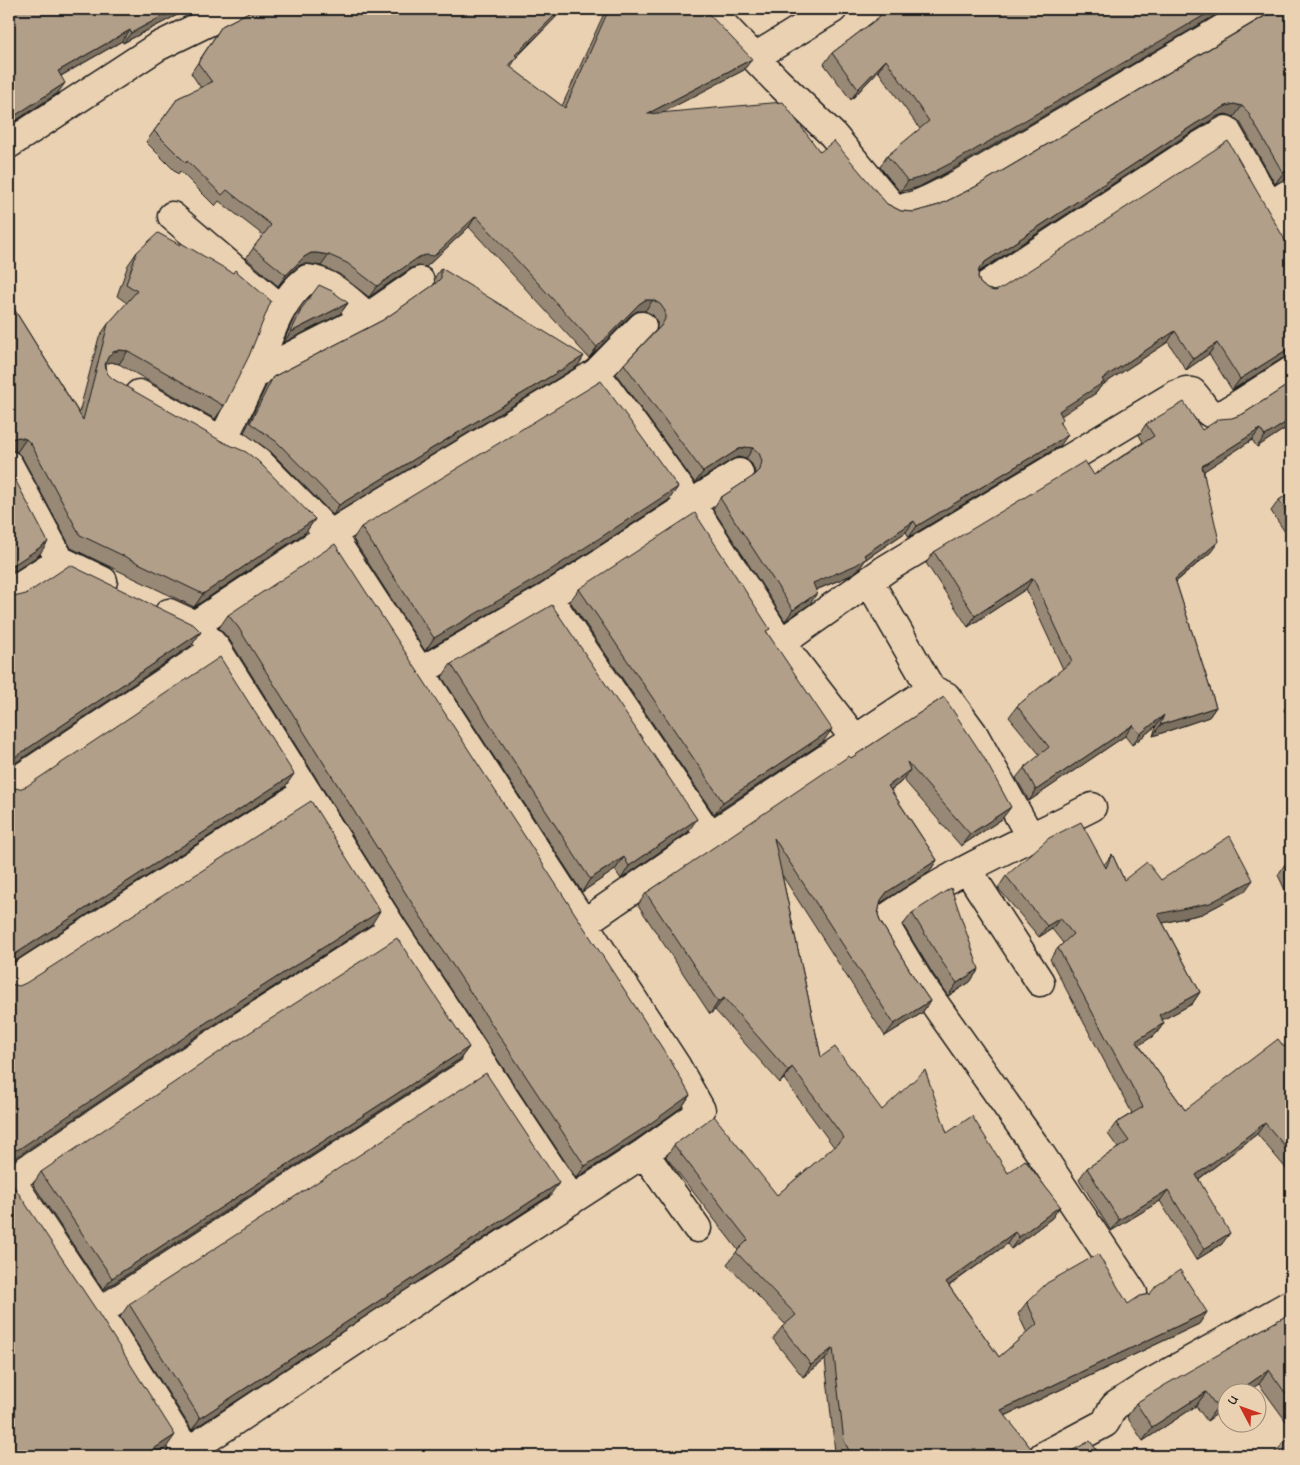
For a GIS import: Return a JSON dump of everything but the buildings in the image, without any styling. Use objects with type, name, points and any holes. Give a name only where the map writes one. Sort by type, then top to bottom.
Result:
[{"type":"street","points":[[10,140],[157,46],[235,9]]},
{"type":"street","points":[[708,9],[847,150],[891,205],[899,209],[911,207],[959,184],[1256,9]]},
{"type":"street","points":[[755,57],[833,9]]},
{"type":"street","points":[[986,286],[1226,130],[1281,199],[1291,243]]},
{"type":"street","points":[[172,216],[281,309]]},
{"type":"street","points":[[222,441],[254,375],[281,309],[295,288],[307,279],[317,280],[335,290],[368,317]]},
{"type":"street","points":[[254,375],[368,317],[420,281]]},
{"type":"street","points":[[195,626],[332,536],[347,524],[596,373],[642,326]]},
{"type":"street","points":[[781,643],[869,581],[1175,395],[1186,391],[1192,392],[1208,412],[1218,416],[1291,370]]},
{"type":"street","points":[[596,373],[692,505],[781,643],[855,739]]},
{"type":"street","points":[[120,383],[222,441],[238,446],[259,462],[332,536],[677,1067],[701,1108],[696,1116],[644,1153],[184,1454],[98,1312],[10,1178],[207,1048],[394,929]]},
{"type":"street","points":[[9,465],[60,560],[123,591]]},
{"type":"street","points":[[420,671],[548,597],[739,473]]},
{"type":"street","points":[[9,593],[60,560]]},
{"type":"street","points":[[869,581],[931,689],[946,696],[973,733],[1031,838]]},
{"type":"street","points":[[548,597],[710,836]]},
{"type":"street","points":[[150,604],[195,626],[216,648],[394,929],[572,1200]]},
{"type":"street","points":[[9,786],[216,648]]},
{"type":"street","points":[[584,923],[710,836],[931,689]]},
{"type":"street","points":[[9,983],[306,792]]},
{"type":"street","points":[[1092,807],[918,895],[885,920],[886,928],[920,983],[1040,1153],[1133,1293]]},
{"type":"street","points":[[967,869],[1040,982]]},
{"type":"street","points":[[98,1312],[482,1064]]},
{"type":"street","points":[[644,1153],[698,1228]]},
{"type":"street","points":[[1042,1456],[1104,1422],[1112,1408],[1147,1385],[1291,1304]]}]
